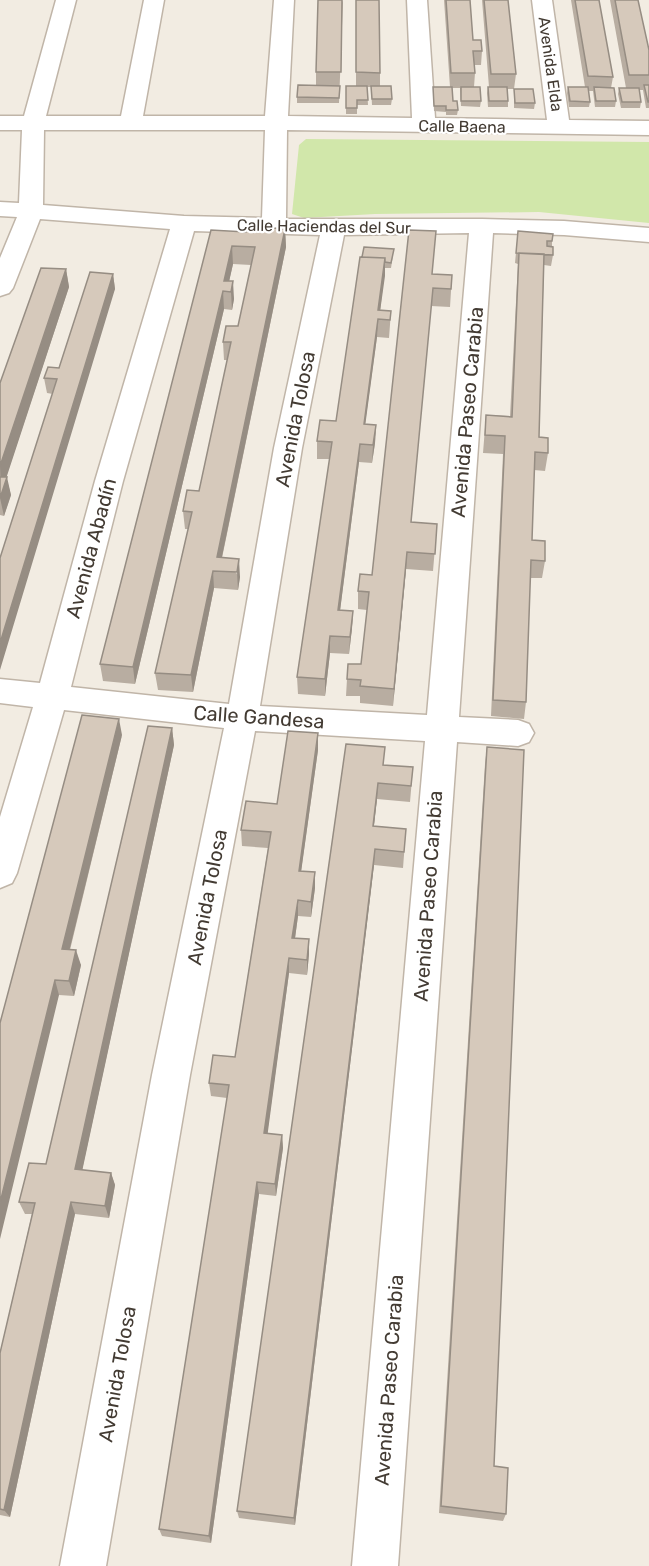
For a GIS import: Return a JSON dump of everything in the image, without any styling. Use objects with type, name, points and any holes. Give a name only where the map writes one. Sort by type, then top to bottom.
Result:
[{"type":"street","points":[[0,288],[31,212],[33,123],[66,0]]},
{"type":"street","points":[[131,123],[154,0]]},
{"type":"street","points":[[274,225],[276,123],[284,0]]},
{"type":"street","points":[[417,0],[424,126]]},
{"type":"street","name":"Avenida Elda","points":[[542,0],[560,127]]},
{"type":"street","name":"Calle Baena","points":[[0,123],[276,123],[649,128]]},
{"type":"street","name":"Calle Haciendas del Sur","points":[[0,209],[184,223],[333,228],[482,226],[564,228],[649,235]]},
{"type":"street","name":"Avenida Abadín","points":[[0,873],[52,698],[109,481],[184,223]]},
{"type":"street","name":"Avenida Paseo Carabia","points":[[375,1566],[482,226]]},
{"type":"street","name":"Avenida Tolosa","points":[[83,1566],[171,1075],[242,718],[288,448],[333,228]]},
{"type":"street","name":"Calle Gandesa","points":[[0,691],[242,718],[441,727],[518,733]]},
{"type":"green space","points":[[306,139],[649,142],[649,223],[539,212],[375,214],[304,218],[292,214],[299,145]]},
{"type":"building","points":[[318,0],[342,0],[341,72],[316,72]]},
{"type":"building","points":[[356,0],[379,0],[380,73],[356,72]]},
{"type":"building","points":[[446,0],[470,0],[473,40],[481,40],[482,51],[473,51],[475,73],[451,73]]},
{"type":"building","points":[[484,0],[508,0],[516,74],[491,74]]},
{"type":"building","points":[[575,0],[599,0],[613,77],[588,76]]},
{"type":"building","points":[[615,0],[638,0],[649,50],[649,75],[629,75]]},
{"type":"building","points":[[298,85],[340,86],[339,98],[297,97]]},
{"type":"building","points":[[644,85],[649,85],[649,102],[648,102]]},
{"type":"building","points":[[346,86],[367,86],[368,100],[357,100],[357,108],[346,108]]},
{"type":"building","points":[[371,86],[391,86],[392,99],[372,99]]},
{"type":"building","points":[[433,87],[452,87],[453,101],[457,101],[458,110],[446,110],[446,106],[434,106]]},
{"type":"building","points":[[461,87],[480,87],[481,101],[461,101]]},
{"type":"building","points":[[488,87],[507,87],[508,101],[489,101]]},
{"type":"building","points":[[568,87],[588,87],[590,102],[570,101]]},
{"type":"building","points":[[594,87],[614,88],[616,101],[596,101]]},
{"type":"building","points":[[619,88],[639,88],[641,102],[622,102]]},
{"type":"building","points":[[514,89],[533,89],[535,103],[515,103]]},
{"type":"building","points":[[247,226],[285,229],[217,557],[239,559],[237,572],[213,571],[191,675],[155,673],[192,512],[183,511],[187,490],[199,491],[231,342],[223,342],[226,326],[238,326],[255,247],[232,246],[224,281],[233,281],[231,292],[223,291],[133,667],[100,664],[211,230],[246,232]]},
{"type":"building","points":[[409,230],[436,231],[432,274],[452,275],[451,289],[433,288],[411,522],[437,524],[435,554],[407,552],[394,689],[360,686],[361,680],[347,679],[348,664],[361,664],[369,592],[358,591],[360,574],[372,575]]},
{"type":"building","points":[[518,231],[553,234],[552,241],[547,241],[547,246],[553,247],[553,255],[516,253]]},
{"type":"building","points":[[364,247],[394,249],[391,263],[385,262],[385,258],[362,257]]},
{"type":"building","points":[[519,253],[544,254],[539,437],[548,438],[548,453],[535,452],[532,540],[545,541],[545,561],[531,560],[526,702],[493,700],[505,436],[485,435],[486,415],[512,417]]},
{"type":"building","points":[[360,257],[385,258],[378,310],[391,311],[390,320],[378,319],[364,424],[376,425],[373,445],[360,444],[338,610],[353,611],[350,637],[330,636],[325,679],[297,677],[332,442],[317,441],[320,420],[336,421]]},
{"type":"building","points":[[41,268],[66,269],[0,466],[0,383]]},
{"type":"building","points":[[90,272],[113,274],[0,643],[0,558],[57,379],[44,378],[48,367],[59,368]]},
{"type":"building","points":[[0,477],[7,477],[0,498]]},
{"type":"building","points":[[82,715],[119,719],[62,949],[76,950],[69,981],[55,980],[0,1203],[0,1023]]},
{"type":"building","points":[[148,726],[172,728],[75,1169],[111,1173],[105,1206],[71,1202],[4,1510],[0,1509],[0,1353],[35,1203],[19,1202],[29,1163],[46,1164]]},
{"type":"building","points":[[288,731],[318,733],[299,871],[315,872],[311,902],[298,900],[292,938],[309,939],[307,960],[289,958],[264,1133],[282,1135],[275,1184],[257,1182],[209,1536],[159,1529],[229,1085],[209,1083],[213,1055],[235,1057],[271,832],[241,830],[246,801],[277,804]]},
{"type":"building","points":[[346,744],[385,747],[383,765],[413,767],[411,786],[378,783],[373,826],[406,829],[404,852],[375,849],[294,1518],[237,1511]]},
{"type":"building","points":[[487,747],[524,750],[494,1466],[508,1468],[506,1514],[441,1506]]}]
